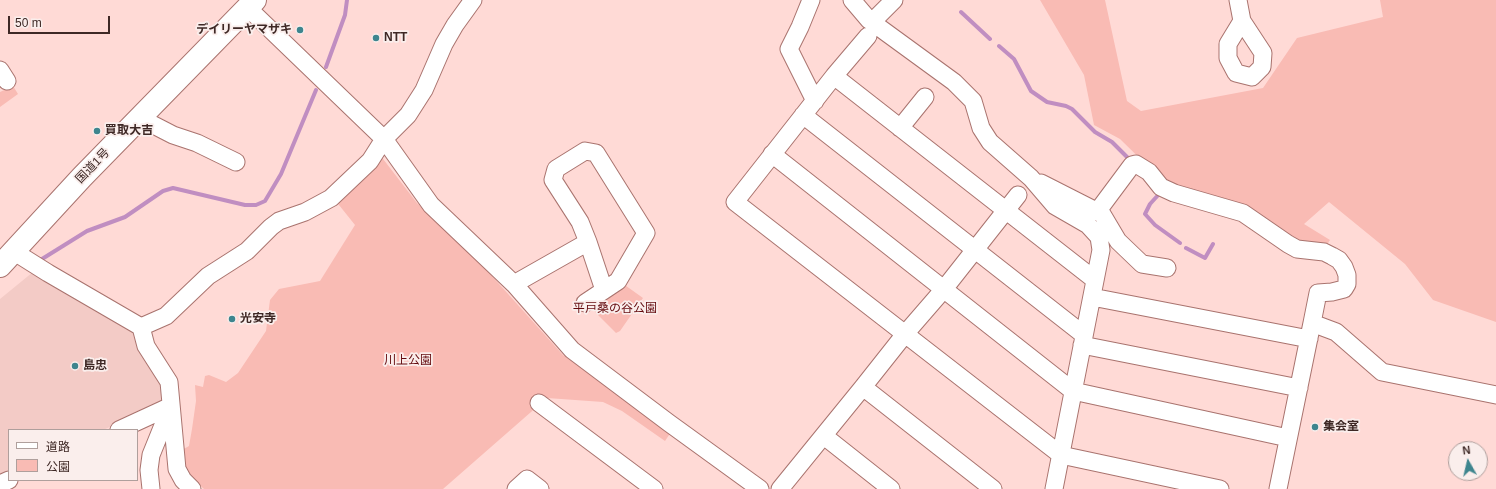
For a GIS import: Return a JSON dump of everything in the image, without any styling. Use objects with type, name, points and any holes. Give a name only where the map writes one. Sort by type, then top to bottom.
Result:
[{"type":"highway","name":"国道1号","points":[[7,258],[52,209],[252,4]]},
{"type":"street","points":[[141,327],[166,316],[208,276],[248,251],[279,221],[305,212],[331,198],[370,160],[384,140],[408,115],[424,90],[444,44],[473,0]]},
{"type":"street","points":[[810,0],[800,27],[789,49],[814,101]]},
{"type":"street","points":[[852,0],[870,29],[954,82],[973,101],[981,128],[990,142],[1032,178],[1056,206],[1088,226],[1099,237],[1101,250],[1054,489]]},
{"type":"street","points":[[894,0],[735,202],[1061,455],[1220,489]]},
{"type":"street","points":[[1238,0],[1242,21]]},
{"type":"street","points":[[252,4],[384,140],[431,205],[514,284],[572,350],[760,489]]},
{"type":"street","points":[[834,76],[1095,280]]},
{"type":"street","points":[[900,128],[925,97]]},
{"type":"street","points":[[803,115],[974,250],[1083,340],[1299,388]]},
{"type":"street","points":[[140,118],[173,135],[197,143],[236,162]]},
{"type":"street","points":[[585,303],[618,281],[646,233],[596,153],[585,151],[556,169],[553,180],[580,222],[604,290]]},
{"type":"street","points":[[772,154],[1073,391],[1288,438]]},
{"type":"street","points":[[1098,212],[1132,165],[1136,164],[1149,172],[1161,187],[1174,193],[1243,213],[1297,249],[1324,252],[1339,260],[1344,267],[1348,284],[1344,289],[1318,293],[1278,489]]},
{"type":"street","points":[[1032,178],[1060,194],[1102,214],[1118,241],[1142,264],[1167,268]]},
{"type":"street","points":[[780,489],[824,436],[904,334],[944,289],[1018,195]]},
{"type":"street","points":[[514,284],[588,242]]},
{"type":"street","points":[[7,258],[42,269],[141,327],[146,346],[169,382],[177,469],[183,480],[192,489]]},
{"type":"street","points":[[1092,297],[1311,331],[1336,332],[1382,372],[1496,395]]},
{"type":"street","points":[[863,387],[993,489]]},
{"type":"street","points":[[539,403],[654,489]]},
{"type":"street","points":[[121,429],[171,406]]},
{"type":"street","points":[[151,489],[149,470],[151,454],[171,406]]},
{"type":"street","points":[[824,436],[891,489]]},
{"type":"street","points":[[516,489],[527,479],[540,489]]},
{"type":"shaded area","name":"島忠","points":[[33,272],[133,329],[138,349],[162,382],[165,402],[105,429],[8,429],[8,473],[0,477],[0,299]]},
{"type":"green space","points":[[1040,0],[1105,0],[1127,101],[1141,111],[1263,88],[1297,38],[1383,17],[1380,0],[1496,0],[1496,322],[1433,300],[1405,264],[1329,202],[1304,224],[1330,240],[1324,249],[1299,246],[1169,187],[1120,139],[1094,125],[1084,75]]},
{"type":"green space","points":[[13,86],[18,94],[0,107],[0,92]]},
{"type":"green space","name":"川上公園","points":[[380,155],[417,203],[473,255],[563,355],[635,404],[671,432],[665,441],[622,411],[603,402],[547,398],[443,489],[204,489],[186,473],[182,450],[189,446],[196,401],[195,385],[203,387],[205,376],[209,375],[226,382],[238,373],[266,331],[270,300],[279,289],[320,281],[355,225],[335,200]]},
{"type":"green space","name":"平戸桑の谷公園","points":[[622,283],[643,298],[620,331],[616,333],[589,306]]},
{"type":"waterway","points":[[326,67],[345,15],[347,0]]},
{"type":"waterway","points":[[961,12],[990,39]]},
{"type":"waterway","points":[[999,46],[1014,59],[1031,91],[1047,102],[1066,106],[1072,109],[1095,132],[1112,142],[1132,162]]},
{"type":"waterway","points":[[42,259],[87,231],[125,217],[163,191],[173,188],[245,205],[256,205],[265,201],[281,174],[316,90]]},
{"type":"waterway","points":[[1159,191],[1160,193],[1150,204],[1145,214],[1155,225],[1180,243]]},
{"type":"waterway","points":[[1186,248],[1205,258],[1213,244]]},
{"type":"place","name":"デイリーヤマザキ","points":[[300,30]]},
{"type":"place","name":"NTT","points":[[376,38]]},
{"type":"place","name":"買取大吉","points":[[97,131]]},
{"type":"place","name":"光安寺","points":[[232,319]]},
{"type":"place","name":"島忠","points":[[75,366]]},
{"type":"place","name":"集会室","points":[[1315,427]]}]
